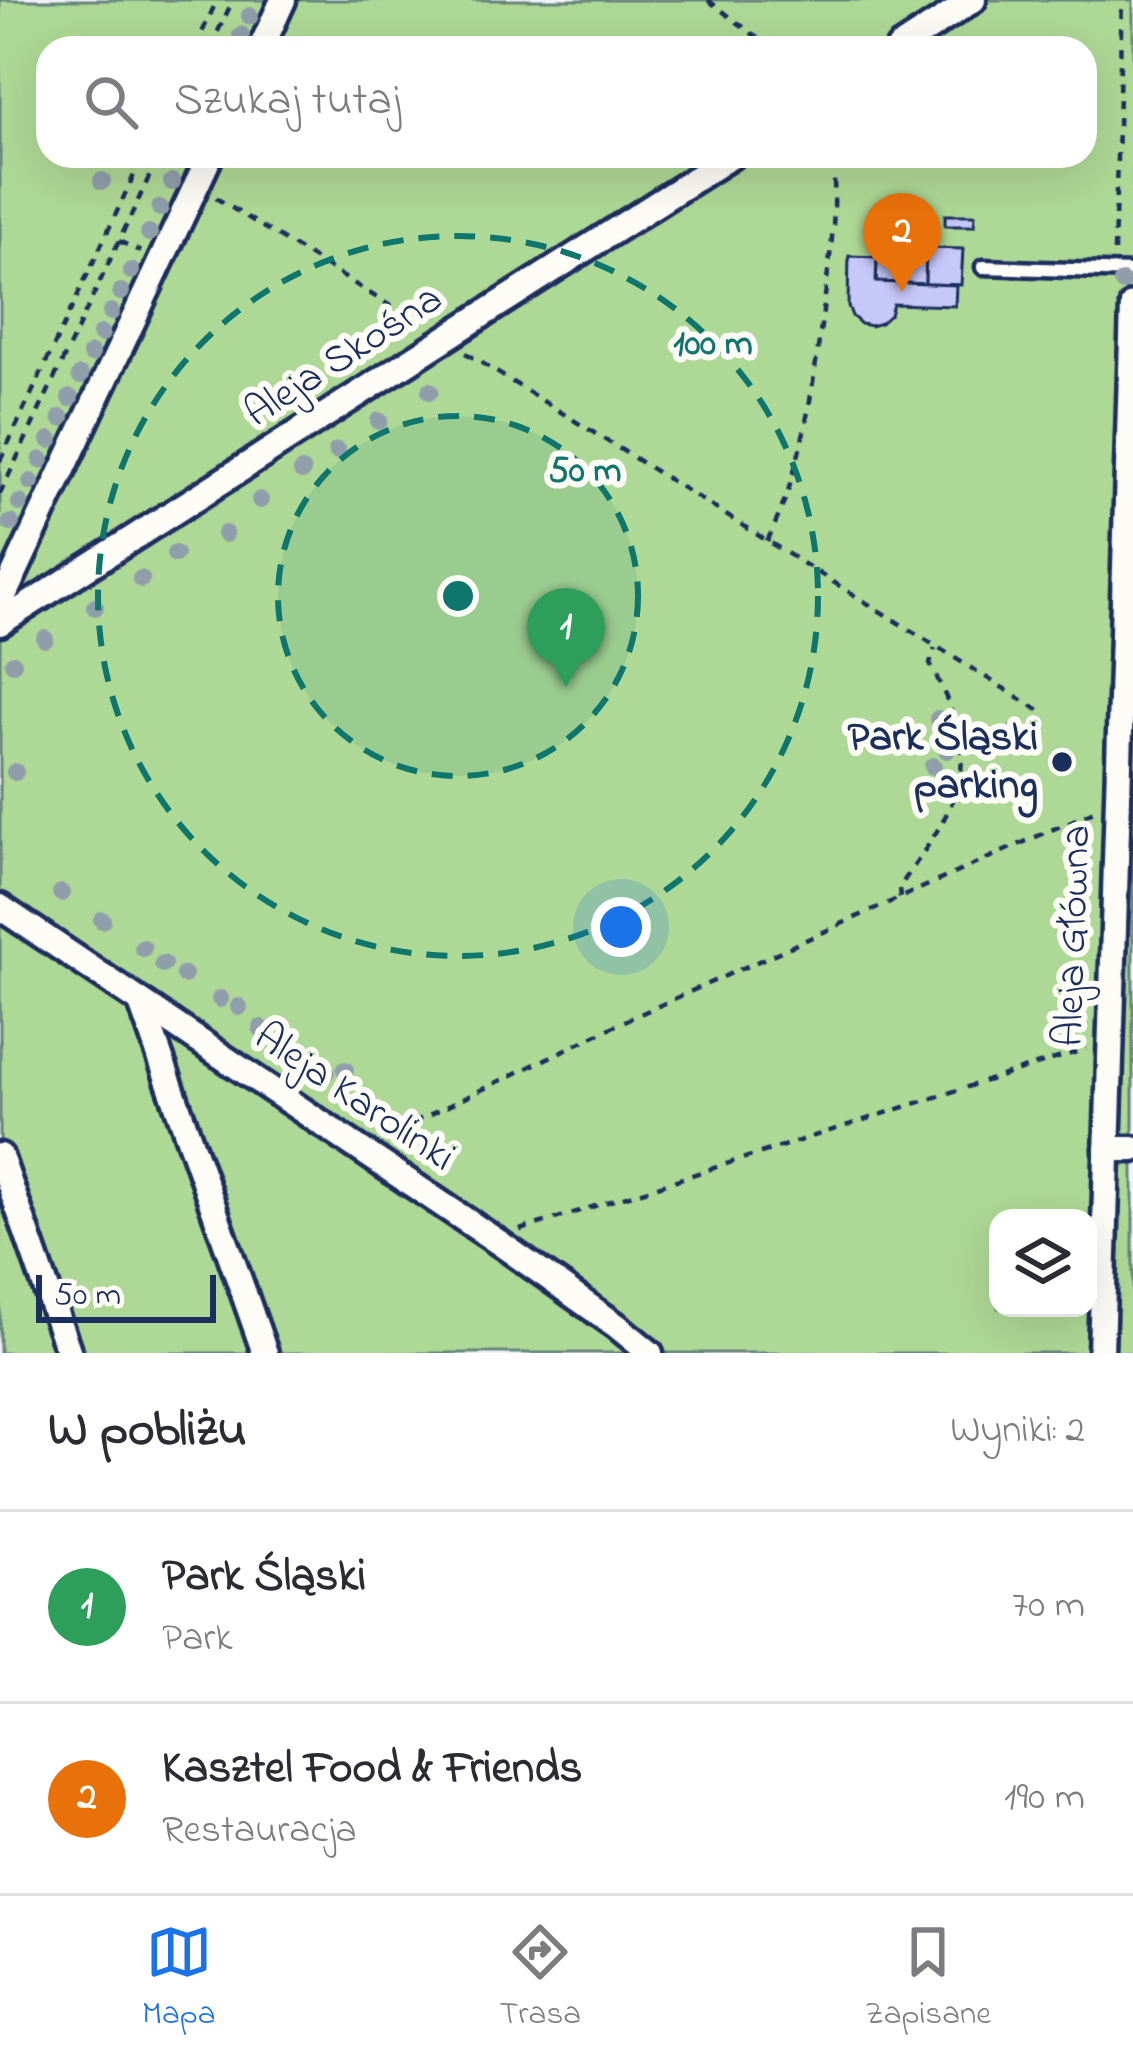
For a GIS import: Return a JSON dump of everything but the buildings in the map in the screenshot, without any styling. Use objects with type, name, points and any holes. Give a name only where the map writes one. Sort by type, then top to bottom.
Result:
[{"type":"street","points":[[266,36],[283,0]]},
{"type":"street","points":[[917,36],[973,0]]},
{"type":"street","points":[[0,604],[204,168]]},
{"type":"street","name":"Aleja Skośna","points":[[0,623],[711,168]]},
{"type":"street","name":"Aleja Główna","points":[[1101,1353],[1120,1149],[1110,1048],[1133,305]]},
{"type":"street","name":"Aleja Karolinki","points":[[6,911],[501,1244],[650,1353]]},
{"type":"street","points":[[141,1003],[265,1353]]},
{"type":"street","points":[[0,1156],[69,1353]]},
{"type":"lane","points":[[983,267],[1133,272]]},
{"type":"path","points":[[200,36],[217,0]]},
{"type":"path","points":[[216,36],[233,0]]},
{"type":"path","points":[[708,0],[755,36]]},
{"type":"path","points":[[0,461],[137,168]]},
{"type":"path","points":[[0,494],[153,168]]},
{"type":"path","points":[[766,541],[789,483],[815,370],[832,244],[833,168]]},
{"type":"path","points":[[196,186],[1040,711]]},
{"type":"path","points":[[901,898],[898,888],[943,819],[961,772],[956,728],[930,664],[935,648]]},
{"type":"path","points":[[360,1148],[629,1019],[1118,800]]},
{"type":"path","points":[[501,1244],[523,1228],[1082,1050],[1110,1048]]},
{"type":"green space","points":[[0,0],[1133,0],[1133,1353],[0,1353]]},
{"type":"place","name":"Kasztel Food & Friends","points":[[902,292]]},
{"type":"place","name":"Park Śląski","points":[[566,687]]},
{"type":"place","name":"Park Śląski parking","points":[[1062,762]]}]
